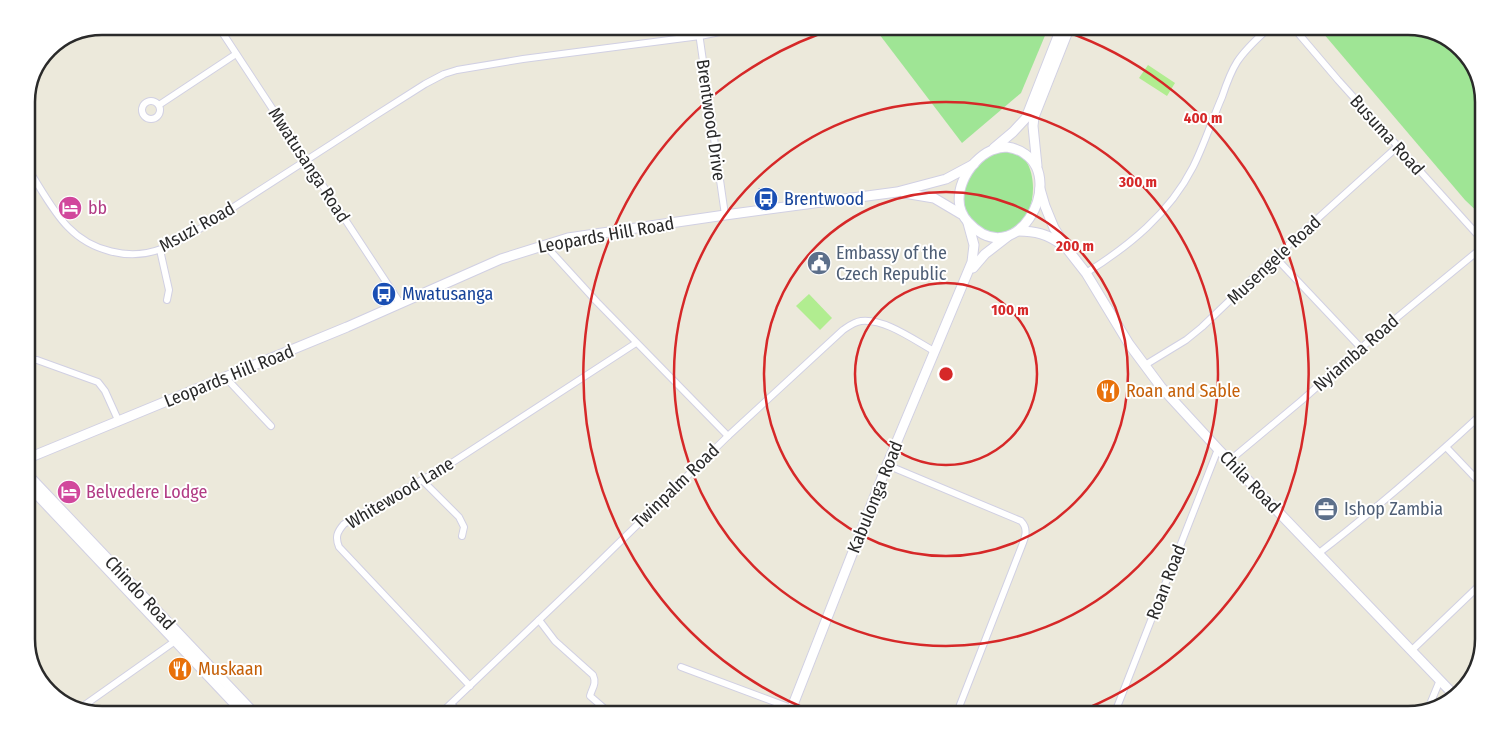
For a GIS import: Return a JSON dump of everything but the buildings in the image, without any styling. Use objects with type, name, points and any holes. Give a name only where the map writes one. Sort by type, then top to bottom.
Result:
[{"type":"main road","points":[[1058,35],[1026,118],[1013,132],[974,164],[965,176],[959,191],[961,214],[975,230],[990,237],[998,238],[1014,233],[1031,217],[1036,206],[1040,189],[1033,126],[1034,117],[1066,35]]},
{"type":"main road","points":[[991,151],[1007,147],[1013,148],[1025,154],[1037,168]]},
{"type":"main road","name":"Leopards Hill Road","points":[[35,455],[226,378],[501,259],[545,245],[568,238],[896,192],[946,179],[974,164]]},
{"type":"main road","name":"Chila Road","points":[[1040,189],[1051,222],[1068,250],[1086,273],[1113,319],[1160,387],[1450,691]]},
{"type":"main road","name":"Leopards Hill Road","points":[[896,192],[934,198],[961,214]]},
{"type":"main road","name":"Kabulonga Road","points":[[792,706],[887,466],[974,255],[974,245],[968,223]]},
{"type":"main road","name":"Chila Road","points":[[1014,233],[1029,231],[1044,234],[1068,250]]},
{"type":"main road","name":"Kabulonga Road","points":[[964,281],[980,258],[1014,233]]},
{"type":"main road","points":[[35,458],[38,454]]},
{"type":"main road","name":"Chindo Road","points":[[35,487],[178,638],[247,706]]},
{"type":"main road","name":"Chindo Road","points":[[178,638],[237,706]]},
{"type":"street","name":"Mwatusanga Road","points":[[224,35],[400,303]]},
{"type":"street","name":"Msuzi Road","points":[[35,180],[61,220],[81,238],[97,247],[118,253],[140,254],[160,250],[198,230],[380,112],[444,74],[457,70],[523,59],[705,35]]},
{"type":"street","points":[[1086,273],[1140,234],[1168,206],[1186,180],[1196,160],[1236,64],[1262,35]]},
{"type":"street","name":"Busuma Road","points":[[1300,35],[1475,234]]},
{"type":"street","name":"Brentwood Drive","points":[[700,36],[725,215]]},
{"type":"street","points":[[159,105],[236,54]]},
{"type":"street","name":"Musengele Road","points":[[1145,365],[1186,340],[1202,327],[1275,257],[1397,147]]},
{"type":"street","points":[[545,245],[636,343],[728,436]]},
{"type":"street","points":[[160,250],[169,290],[167,300]]},
{"type":"street","name":"Nyiamba Road","points":[[1229,460],[1475,252]]},
{"type":"street","points":[[1275,257],[1361,348]]},
{"type":"street","name":"Twinpalm Road","points":[[451,704],[728,436],[843,330],[854,322],[884,324],[934,351]]},
{"type":"street","name":"Whitewood Lane","points":[[470,686],[345,555],[337,542],[339,529],[344,524],[422,480],[636,343]]},
{"type":"street","points":[[35,361],[98,382],[105,391],[119,422]]},
{"type":"street","points":[[226,378],[271,426]]},
{"type":"street","points":[[1319,553],[1446,447],[1475,420]]},
{"type":"street","points":[[1446,447],[1475,478]]},
{"type":"street","name":"Roan Road","points":[[1118,706],[1218,449]]},
{"type":"street","points":[[887,466],[1021,521],[1025,525],[1026,530],[1022,548],[960,706]]},
{"type":"street","points":[[422,480],[459,517],[464,526],[462,536]]},
{"type":"street","points":[[1412,650],[1475,590]]},
{"type":"street","points":[[539,620],[556,640],[593,676],[595,685],[590,696],[601,706]]},
{"type":"street","points":[[86,704],[178,638]]},
{"type":"street","points":[[680,666],[778,706]]},
{"type":"street","points":[[1431,702],[1440,680]]},
{"type":"green space","points":[[880,35],[1045,35],[1021,93],[962,143]]},
{"type":"green space","points":[[1325,35],[1408,35],[1425,37],[1445,46],[1464,65],[1474,89],[1475,98],[1475,209]]},
{"type":"green space","points":[[1148,65],[1175,83],[1167,96],[1139,78]]},
{"type":"green space","points":[[1007,149],[1020,155],[1026,161],[1033,182],[1033,194],[1026,217],[1019,226],[1010,232],[997,234],[980,228],[970,218],[964,201],[965,191],[973,172],[980,164],[997,152]]},
{"type":"green space","points":[[809,294],[832,318],[820,330],[796,306]]},
{"type":"place","name":"Brentwood","points":[[766,199]]},
{"type":"place","name":"bb","points":[[70,208]]},
{"type":"place","name":"Embassy of the Czech Republic","points":[[819,263]]},
{"type":"place","name":"Mwatusanga","points":[[384,294]]},
{"type":"place","name":"Roan and Sable","points":[[1108,391]]},
{"type":"place","name":"Belvedere Lodge","points":[[69,492]]},
{"type":"place","name":"Ishop Zambia","points":[[1326,509]]},
{"type":"place","name":"Muskaan","points":[[180,669]]}]
